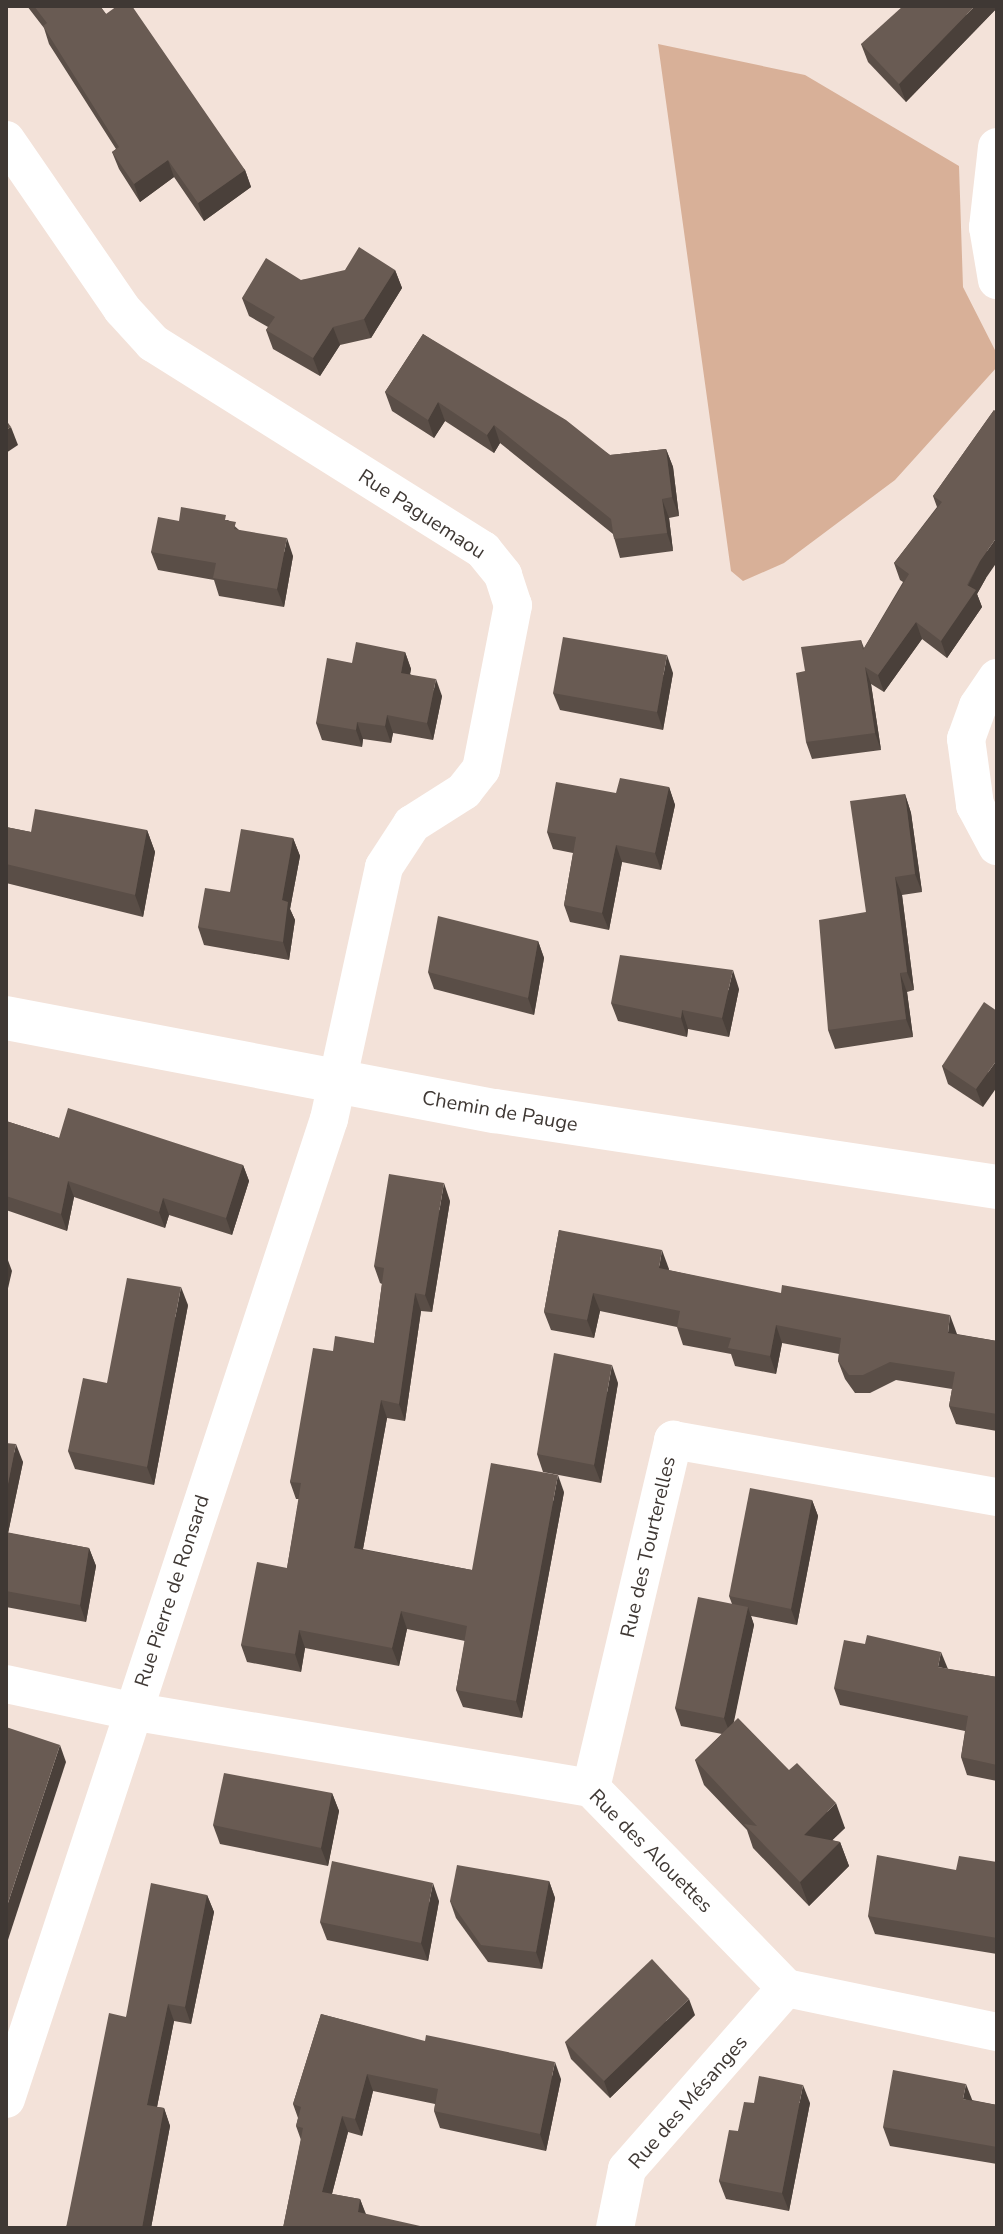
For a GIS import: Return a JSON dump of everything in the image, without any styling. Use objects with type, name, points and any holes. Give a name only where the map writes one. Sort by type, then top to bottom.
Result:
[{"type":"street","name":"Rue Paguemaou","points":[[6,140],[122,309],[153,343],[483,550],[510,590],[512,624],[481,769],[464,791],[412,824],[384,867],[338,1083]]},
{"type":"street","points":[[997,147],[988,227],[997,280]]},
{"type":"street","points":[[997,678],[978,706],[966,739],[975,805],[997,846]]},
{"type":"street","name":"Chemin de Pauge","points":[[6,1018],[338,1083],[997,1187]]},
{"type":"street","name":"Rue Pierre de Ronsard","points":[[6,2099],[338,1083]]},
{"type":"street","name":"Rue des Tourterelles","points":[[591,1788],[673,1440],[997,1497]]},
{"type":"street","name":"Rue des Alouettes","points":[[6,1684],[131,1711],[591,1788],[786,1988]]},
{"type":"street","points":[[786,1988],[997,2032]]},
{"type":"street","name":"Rue des Mésanges","points":[[615,2228],[627,2169],[786,1988]]},
{"type":"shaded area","points":[[658,44],[805,75],[959,166],[963,287],[997,354],[997,367],[895,480],[784,563],[743,581],[731,571]]},
{"type":"building","points":[[34,6],[100,6],[106,14],[117,6],[132,6],[245,170],[198,203],[168,160],[134,184],[112,152],[119,147],[43,26],[47,23]]},
{"type":"building","points":[[903,6],[975,6],[899,84],[861,44]]},
{"type":"building","points":[[359,247],[395,270],[364,319],[333,327],[313,358],[266,330],[275,317],[242,298],[266,258],[301,280],[345,270]]},
{"type":"building","points":[[423,334],[566,420],[610,455],[666,449],[672,497],[662,499],[667,533],[614,539],[611,519],[494,425],[487,435],[438,402],[428,420],[385,392]]},
{"type":"building","points":[[994,410],[997,412],[997,537],[967,585],[976,590],[941,641],[916,622],[878,675],[865,667],[875,733],[806,742],[796,673],[805,671],[801,647],[861,640],[863,650],[909,574],[894,563],[942,502],[933,496]]},
{"type":"building","points":[[181,507],[226,515],[225,520],[236,522],[234,529],[287,538],[277,589],[213,578],[216,563],[151,552],[158,517],[179,521]]},
{"type":"building","points":[[563,637],[667,655],[657,712],[553,693]]},
{"type":"building","points":[[356,642],[405,652],[401,673],[436,679],[427,723],[387,715],[385,726],[357,722],[356,730],[316,723],[327,658],[352,663]]},
{"type":"building","points":[[620,778],[669,787],[655,853],[616,845],[602,913],[564,905],[576,837],[547,832],[556,782],[616,793]]},
{"type":"building","points":[[905,794],[915,874],[895,877],[907,972],[900,973],[906,1019],[828,1030],[819,920],[866,912],[850,801]]},
{"type":"building","points":[[35,809],[147,830],[135,895],[6,864],[6,827],[31,832]]},
{"type":"building","points":[[241,829],[293,838],[282,900],[288,902],[283,942],[198,927],[205,888],[230,892]]},
{"type":"building","points":[[438,916],[538,941],[528,998],[428,972]]},
{"type":"building","points":[[620,955],[733,970],[722,1018],[682,1010],[681,1018],[611,1003]]},
{"type":"building","points":[[984,1002],[997,1011],[997,1060],[976,1089],[942,1066]]},
{"type":"building","points":[[68,1108],[243,1165],[226,1218],[163,1198],[159,1212],[68,1181],[61,1214],[6,1196],[6,1121],[59,1138]]},
{"type":"building","points":[[389,1174],[444,1183],[425,1295],[415,1293],[399,1404],[381,1400],[354,1548],[472,1570],[491,1463],[558,1475],[516,1701],[456,1690],[467,1626],[401,1611],[392,1648],[299,1630],[295,1654],[241,1645],[257,1562],[287,1568],[301,1483],[290,1482],[313,1348],[333,1351],[335,1336],[374,1343],[384,1268],[374,1266]]},
{"type":"building","points":[[559,1230],[662,1250],[659,1268],[781,1293],[782,1285],[950,1315],[948,1333],[997,1341],[997,1414],[949,1406],[955,1372],[890,1362],[863,1375],[849,1375],[838,1361],[841,1338],[776,1325],[770,1356],[728,1348],[731,1338],[677,1327],[680,1311],[593,1293],[587,1320],[544,1312]]},
{"type":"building","points":[[127,1278],[181,1287],[147,1467],[68,1451],[83,1378],[107,1383]]},
{"type":"building","points":[[554,1353],[612,1365],[594,1465],[537,1454]]},
{"type":"building","points":[[6,1443],[16,1444],[6,1494]]},
{"type":"building","points":[[750,1488],[812,1500],[791,1609],[729,1596]]},
{"type":"building","points":[[6,1532],[89,1548],[80,1605],[6,1591]]},
{"type":"building","points":[[698,1597],[748,1607],[724,1718],[675,1708]]},
{"type":"building","points":[[867,1635],[941,1652],[938,1667],[997,1677],[997,1765],[961,1757],[968,1716],[834,1688],[844,1640],[865,1644]]},
{"type":"building","points":[[738,1718],[789,1770],[797,1763],[836,1803],[804,1835],[840,1842],[800,1882],[744,1824],[757,1826],[695,1760]]},
{"type":"building","points":[[6,1727],[60,1745],[6,1909]]},
{"type":"building","points":[[224,1773],[332,1793],[321,1848],[213,1825]]},
{"type":"building","points":[[877,1855],[956,1870],[959,1856],[997,1862],[997,1938],[868,1916]]},
{"type":"building","points":[[332,1861],[433,1883],[421,1943],[320,1922]]},
{"type":"building","points":[[457,1865],[549,1881],[536,1952],[481,1945],[450,1901]]},
{"type":"building","points":[[151,1883],[207,1895],[185,2007],[168,2004],[147,2105],[164,2108],[142,2228],[66,2228],[109,2013],[126,2017]]},
{"type":"building","points":[[652,1959],[689,1999],[604,2081],[565,2042]]},
{"type":"building","points":[[321,2014],[425,2041],[426,2035],[555,2062],[540,2134],[434,2111],[438,2089],[367,2074],[355,2119],[342,2116],[322,2192],[360,2199],[358,2212],[429,2228],[283,2228],[303,2128],[296,2126],[301,2107],[293,2104]]},
{"type":"building","points":[[893,2070],[966,2084],[963,2099],[997,2105],[997,2147],[883,2127]]},
{"type":"building","points":[[759,2076],[803,2085],[782,2193],[719,2181],[729,2130],[738,2131],[744,2102],[754,2103]]}]
